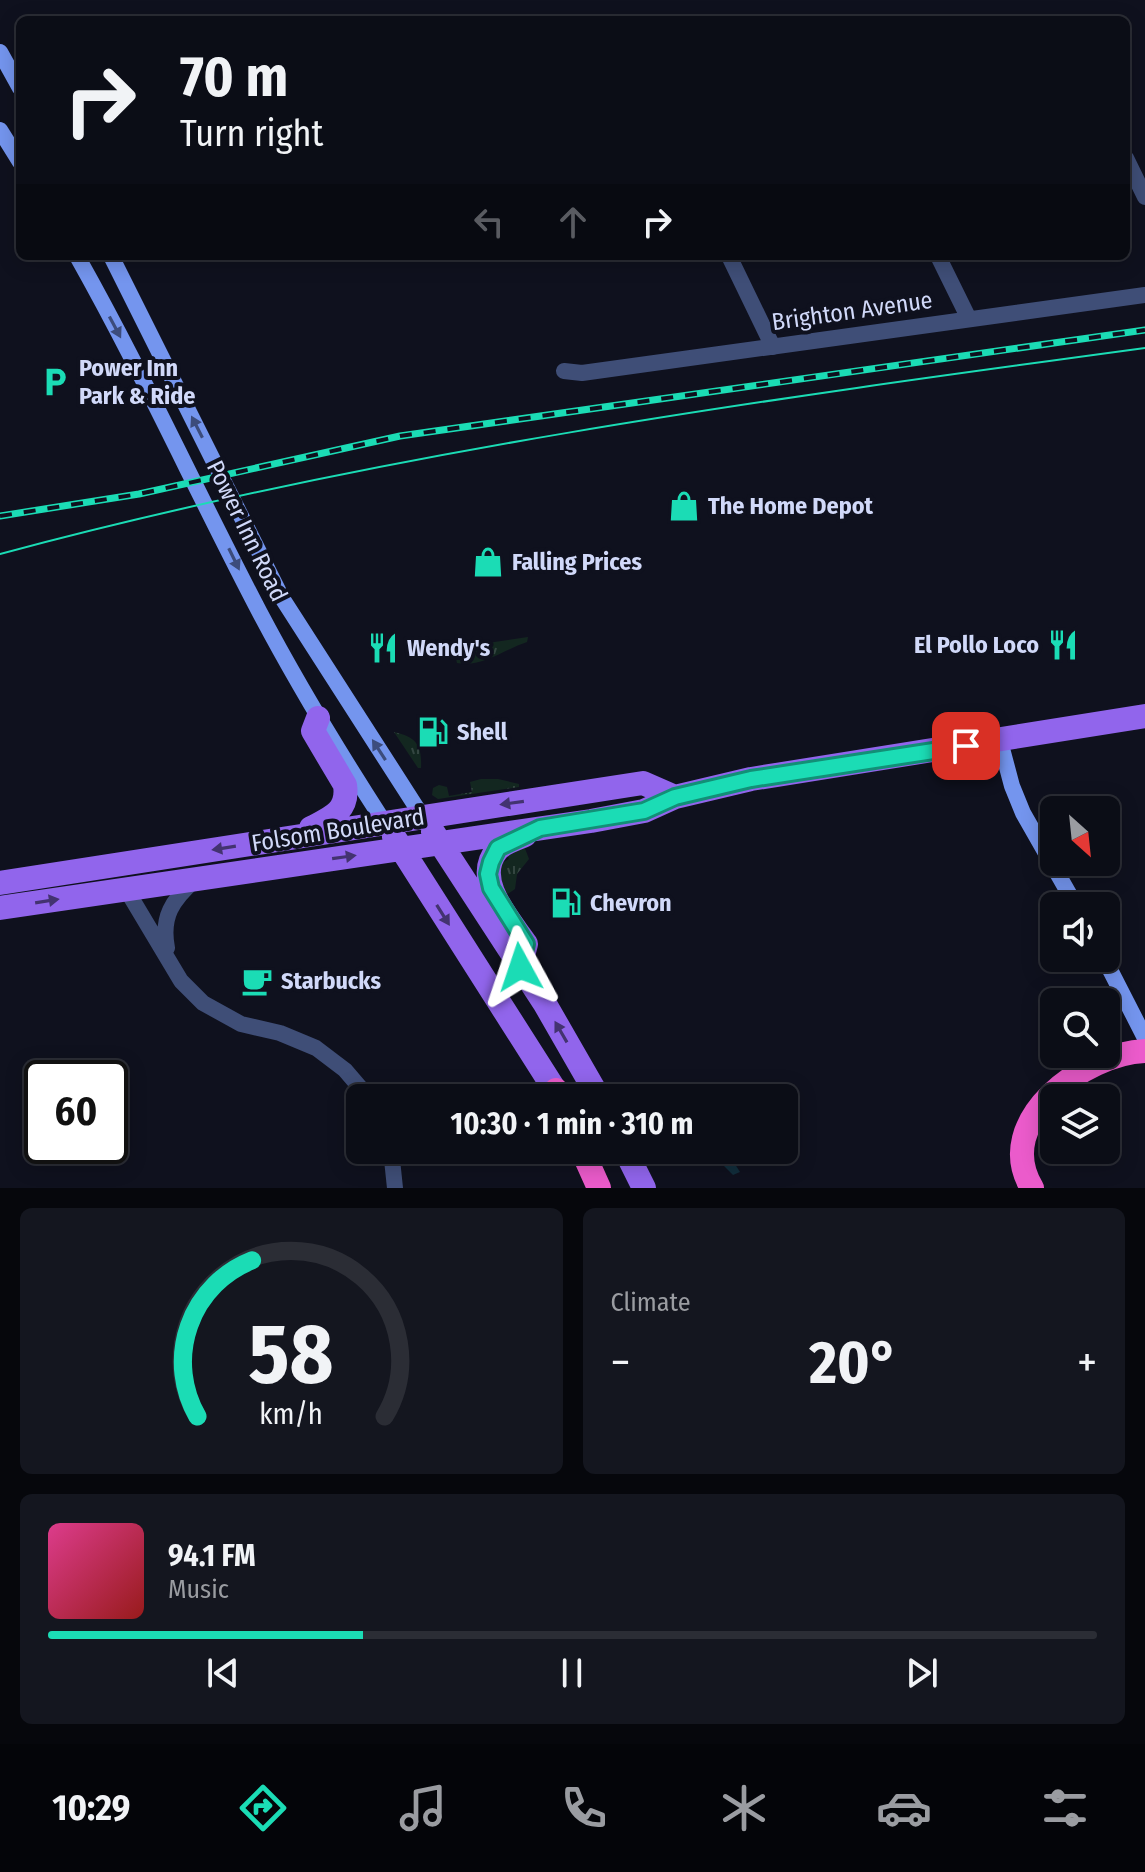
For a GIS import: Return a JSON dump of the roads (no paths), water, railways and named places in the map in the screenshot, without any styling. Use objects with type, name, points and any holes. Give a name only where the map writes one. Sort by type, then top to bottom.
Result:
[{"type":"highway","points":[[1032,1188],[1023,1173],[1023,1142],[1034,1113],[1055,1090],[1081,1073],[1126,1051],[1145,1051]]},
{"type":"highway","points":[[588,1164],[599,1188]]},
{"type":"main road","points":[[0,52],[16,81]]},
{"type":"main road","points":[[0,130],[16,156]]},
{"type":"main road","name":"Power Inn Road","points":[[79,260],[176,442],[259,612],[318,718],[384,822]]},
{"type":"main road","name":"Power Inn Road","points":[[113,260],[282,598],[422,816]]},
{"type":"main road","name":"Folsom Boulevard","points":[[0,908],[644,811],[675,797],[812,768],[1145,716]]},
{"type":"main road","points":[[293,837],[338,814],[345,800],[345,785],[313,731],[318,718]]},
{"type":"main road","points":[[1000,741],[1023,813],[1068,892]]},
{"type":"main road","name":"Folsom Boulevard","points":[[0,883],[643,783],[675,797]]},
{"type":"main road","points":[[422,816],[520,967],[591,1084]]},
{"type":"main road","points":[[384,822],[551,1084]]},
{"type":"main road","points":[[520,967],[526,944],[491,888],[488,874],[498,848],[540,828]]},
{"type":"main road","points":[[1112,972],[1145,1038]]},
{"type":"main road","points":[[597,1164],[610,1188]]},
{"type":"main road","points":[[632,1164],[644,1188]]},
{"type":"street","points":[[1130,166],[1145,197]]},
{"type":"street","points":[[731,260],[773,347]]},
{"type":"street","points":[[940,260],[969,319]]},
{"type":"street","name":"Brighton Avenue","points":[[564,371],[582,373],[1145,295]]},
{"type":"street","points":[[170,966],[165,916],[183,890],[196,879]]},
{"type":"street","points":[[126,889],[170,966],[203,1003],[241,1024],[280,1033],[316,1048],[345,1070],[357,1084]]},
{"type":"street","points":[[392,1164],[395,1188]]},
{"type":"water","points":[[722,1164],[735,1164],[740,1172],[733,1175]]},
{"type":"tram line","points":[[0,554],[141,518],[425,458],[713,409],[1145,348]]},
{"type":"railway","points":[[0,516],[139,494],[400,436],[1145,330]]},
{"type":"place","name":"Power Inn Park & Ride","points":[[55,382]]},
{"type":"place","name":"The Home Depot","points":[[684,506]]},
{"type":"place","name":"Falling Prices","points":[[488,562]]},
{"type":"place","name":"El Pollo Loco","points":[[1063,645]]},
{"type":"place","name":"Wendy's","points":[[383,648]]},
{"type":"place","name":"Shell","points":[[433,732]]},
{"type":"place","name":"Chevron","points":[[566,903]]},
{"type":"place","name":"Starbucks","points":[[257,981]]}]
